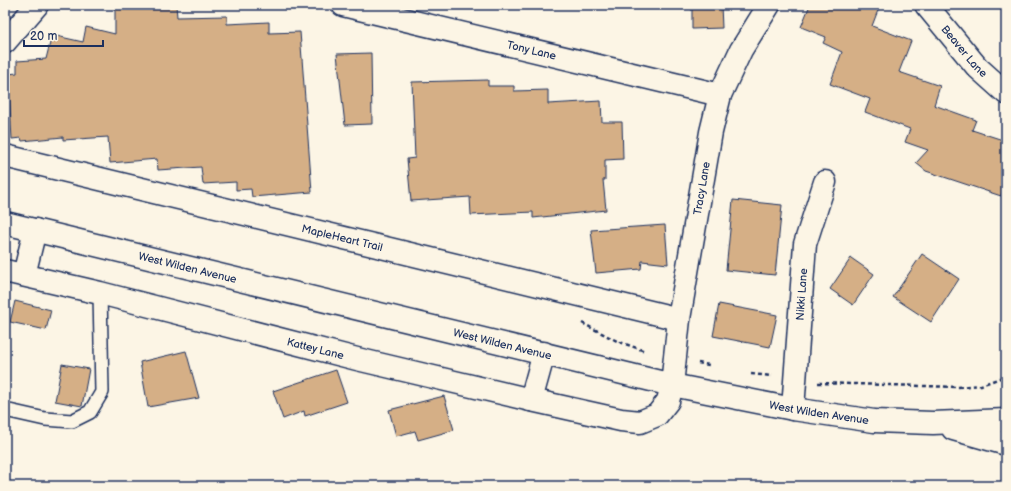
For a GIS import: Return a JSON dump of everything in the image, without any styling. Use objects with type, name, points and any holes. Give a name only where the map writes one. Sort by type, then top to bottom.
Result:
[{"type":"street","points":[[5,42],[37,5]]},
{"type":"street","name":"Tony Lane","points":[[343,5],[720,95]]},
{"type":"street","name":"Tracy Lane","points":[[672,385],[679,319],[711,132],[720,95],[741,50],[769,5]]},
{"type":"street","name":"Beaver Lane","points":[[926,5],[977,67],[1006,93]]},
{"type":"street","name":"MapleHeart Trail","points":[[5,156],[679,319]]},
{"type":"street","name":"Nikki Lane","points":[[793,409],[805,244],[825,182]]},
{"type":"street","name":"West Wilden Avenue","points":[[5,223],[672,385],[793,409],[874,421],[933,423],[1006,420]]},
{"type":"street","points":[[14,273],[35,230]]},
{"type":"street","name":"Kattey Lane","points":[[14,273],[100,293],[356,359],[621,420],[640,422],[657,415],[668,401],[672,385]]},
{"type":"street","points":[[531,400],[544,353]]},
{"type":"street","points":[[933,423],[1006,444]]},
{"type":"lane","points":[[5,410],[45,419],[72,421],[90,412],[102,392],[100,293]]},
{"type":"building","points":[[115,5],[176,5],[177,17],[227,16],[227,24],[269,22],[269,33],[300,32],[312,192],[252,197],[251,189],[236,190],[236,182],[203,184],[201,167],[158,170],[157,159],[110,163],[108,137],[63,140],[63,137],[22,141],[21,138],[12,139],[8,74],[17,73],[17,61],[46,59],[52,35],[83,42],[86,27],[115,34]]},
{"type":"building","points":[[692,5],[721,5],[722,28],[692,29]]},
{"type":"building","points":[[810,5],[880,5],[872,26],[911,41],[899,72],[940,86],[934,105],[976,120],[972,130],[1006,141],[1006,181],[1001,196],[926,171],[916,163],[928,150],[905,142],[910,129],[865,112],[870,99],[830,84],[842,52],[823,43],[826,37],[801,27]]},
{"type":"building","points":[[371,53],[372,124],[345,125],[337,54]]},
{"type":"building","points":[[488,80],[488,86],[514,86],[514,91],[548,90],[548,104],[601,101],[602,122],[622,122],[623,159],[605,160],[605,180],[603,180],[606,210],[533,218],[533,212],[471,215],[470,197],[411,201],[407,159],[415,158],[412,82]]},
{"type":"building","points":[[733,200],[782,205],[775,275],[726,270]]},
{"type":"building","points":[[665,225],[668,264],[642,261],[641,269],[596,273],[591,230]]},
{"type":"building","points":[[922,254],[959,279],[931,322],[893,297]]},
{"type":"building","points":[[851,258],[874,274],[853,305],[830,289]]},
{"type":"building","points":[[15,301],[51,310],[46,330],[10,322]]},
{"type":"building","points":[[719,304],[777,315],[770,347],[713,336]]},
{"type":"building","points":[[186,351],[199,398],[148,407],[140,362]]},
{"type":"building","points":[[62,364],[89,369],[82,406],[55,401]]},
{"type":"building","points":[[336,370],[347,402],[305,416],[304,411],[283,419],[273,391]]},
{"type":"building","points":[[444,396],[454,430],[418,440],[415,431],[396,436],[389,410]]}]
